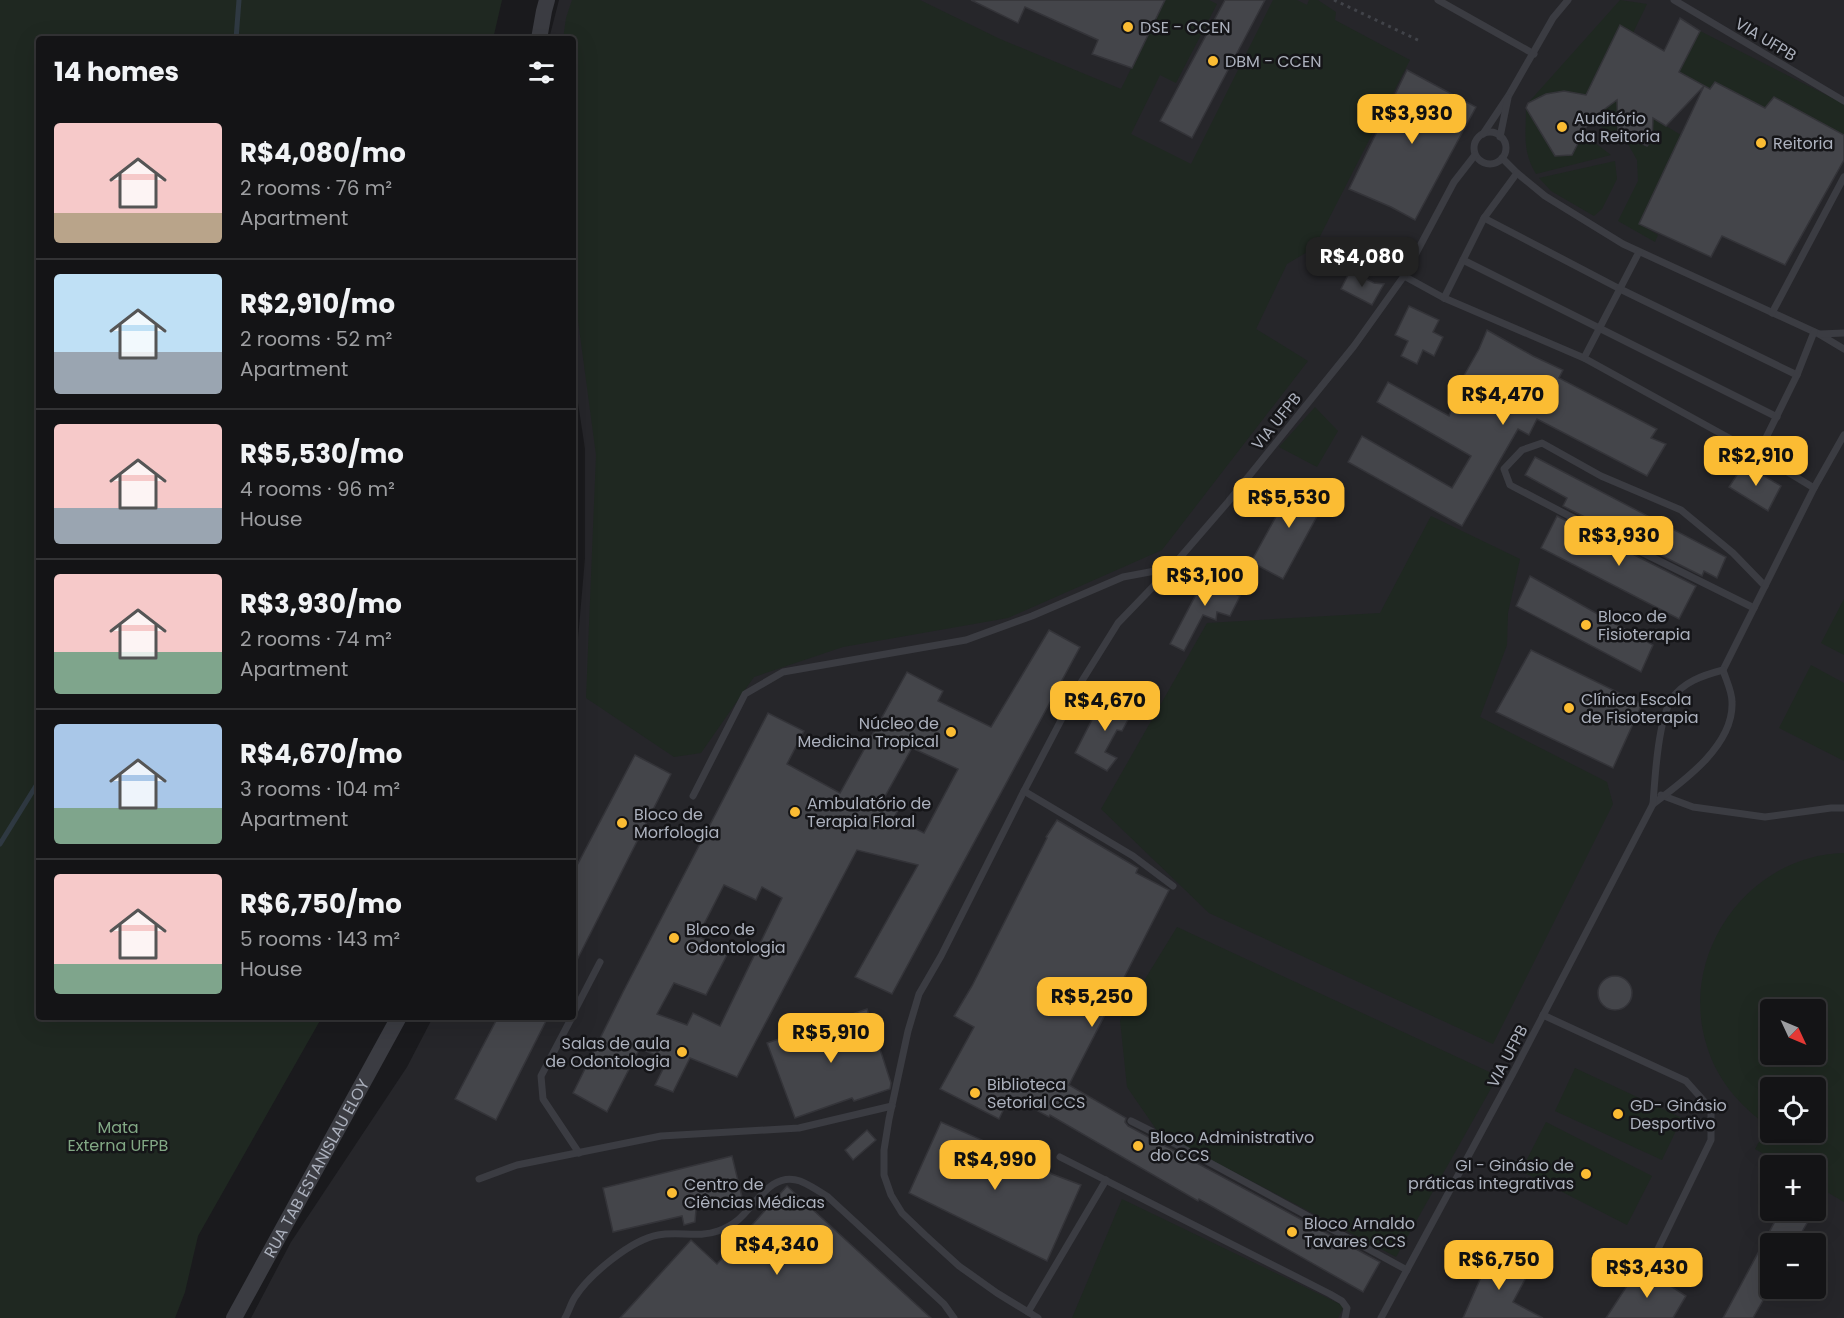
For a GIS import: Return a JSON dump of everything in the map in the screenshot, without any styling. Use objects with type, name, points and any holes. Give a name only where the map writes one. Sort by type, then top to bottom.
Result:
[{"type":"street","points":[[540,36],[547,0]]},
{"type":"street","name":"RUA TAB ESTANISLAU ELOY","points":[[234,1318],[397,1020]]},
{"type":"lane","points":[[1438,0],[1534,54]]},
{"type":"lane","points":[[1483,134],[1494,133],[1500,136],[1505,145],[1503,158],[1498,162],[1487,164],[1482,162],[1475,155],[1474,145],[1509,95],[1553,18],[1568,0]]},
{"type":"lane","name":"VIA UFPB","points":[[1674,0],[1844,101]]},
{"type":"lane","points":[[1500,136],[1509,95]]},
{"type":"lane","name":"VIA UFPB","points":[[1038,1318],[959,1266],[902,1213],[891,1195],[884,1175],[884,1150],[908,1031],[919,993],[941,956],[1080,684],[1118,623],[1171,568],[1228,502],[1346,355],[1404,276],[1454,182],[1475,155]]},
{"type":"lane","points":[[1503,158],[1545,196],[1623,244],[1816,333],[1844,349]]},
{"type":"lane","points":[[1444,298],[1484,218],[1517,173]]},
{"type":"lane","points":[[1772,313],[1844,177]]},
{"type":"lane","points":[[1484,218],[1620,289],[1797,375]]},
{"type":"lane","points":[[1584,358],[1639,252]]},
{"type":"lane","points":[[1463,260],[1777,417]]},
{"type":"lane","points":[[1404,276],[1444,298],[1584,358],[1758,454],[1814,488]]},
{"type":"lane","points":[[1758,454],[1816,333]]},
{"type":"lane","points":[[1816,333],[1844,333]]},
{"type":"lane","points":[[1723,670],[1814,488],[1842,438],[1844,426]]},
{"type":"lane","points":[[1754,608],[1510,485],[1504,469],[1522,450],[1542,443],[1601,476],[1681,510],[1732,553],[1765,586]]},
{"type":"lane","points":[[693,796],[745,694],[783,672],[966,640],[1032,616],[1123,577],[1171,568]]},
{"type":"lane","name":"VIA UFPB","points":[[1381,1318],[1653,804],[1656,764],[1664,716],[1672,699],[1693,680],[1723,670],[1732,701],[1730,722],[1721,741],[1683,781],[1653,804]]},
{"type":"lane","points":[[1024,791],[1133,856],[1173,886]]},
{"type":"lane","points":[[1654,792],[1692,807],[1765,817],[1844,808]]},
{"type":"lane","points":[[576,1008],[600,962]]},
{"type":"lane","points":[[1543,1015],[1686,1081],[1711,1109],[1711,1140],[1656,1253]]},
{"type":"lane","points":[[570,1020],[541,1076],[543,1099],[579,1153]]},
{"type":"lane","points":[[479,1179],[517,1165],[661,1136],[799,1128],[892,1106]]},
{"type":"lane","points":[[1131,1121],[1407,1270]]},
{"type":"lane","points":[[1060,1157],[1342,1301],[1347,1308],[1345,1318]]},
{"type":"lane","points":[[565,1318],[575,1297],[609,1260],[658,1235],[717,1232],[737,1221],[768,1188],[788,1179],[807,1184],[828,1197],[944,1304],[954,1318]]},
{"type":"lane","points":[[1028,1312],[1106,1180]]},
{"type":"path","points":[[1334,0],[1420,41]]},
{"type":"shaded area","points":[[559,0],[1844,0],[1844,1318],[251,1318],[291,1242],[407,1067],[431,1020],[576,1020],[576,662],[585,558],[585,449],[576,390],[576,36],[550,36]]},
{"type":"green space","name":"Mata Externa UFPB","points":[[0,0],[502,0],[494,36],[36,36],[36,1020],[320,1020],[198,1236],[185,1292],[175,1318],[0,1318]]},
{"type":"green space","points":[[572,0],[920,0],[1000,39],[1121,89],[1165,0],[1209,0],[1217,4],[1176,83],[1160,75],[1131,134],[1191,164],[1273,0],[1297,0],[1307,5],[1309,0],[1318,0],[1336,12],[1335,20],[1410,60],[1314,248],[1287,264],[1256,329],[1308,361],[1162,550],[1008,618],[843,647],[754,677],[701,753],[674,757],[586,698],[596,455],[576,305],[576,36],[563,36]]},
{"type":"green space","points":[[1620,0],[1647,4],[1633,33],[1586,95],[1569,92],[1557,93],[1528,103]]},
{"type":"green space","points":[[1700,31],[1844,104],[1844,135],[1774,97],[1765,108],[1716,83],[1710,89],[1679,72]]},
{"type":"green space","points":[[1616,97],[1643,109],[1618,132],[1647,146],[1652,140],[1653,131],[1645,124],[1651,117],[1681,135],[1639,224],[1658,235],[1655,242],[1618,221],[1638,181],[1637,160],[1628,144],[1590,120],[1609,106]]},
{"type":"green space","points":[[1526,108],[1555,156],[1572,155],[1583,134],[1611,155],[1536,174],[1527,150]]},
{"type":"green space","points":[[1615,161],[1617,179],[1602,209],[1594,216],[1551,191],[1539,178]]},
{"type":"green space","points":[[1315,407],[1338,431],[1317,467],[1279,447]]},
{"type":"green space","points":[[1431,516],[1520,559],[1508,613],[1507,645],[1480,717],[1607,782],[1613,804],[1493,1044],[1209,913],[1101,809],[1207,623],[1380,613]]},
{"type":"green space","points":[[1844,599],[1844,655],[1821,643]]},
{"type":"green space","points":[[1811,665],[1844,683],[1844,761],[1779,728]]},
{"type":"green space","points":[[1844,853],[1844,1202],[1826,1191],[1826,1155],[1766,1155],[1755,1149],[1760,1140],[1760,1143],[1826,1143],[1826,1077],[1760,1077],[1760,1120],[1738,1100],[1722,1080],[1706,1043],[1700,1009],[1703,976],[1713,944],[1729,915],[1751,890],[1779,871],[1810,858]]},
{"type":"green space","points":[[1177,927],[1498,1076],[1396,1257],[1158,1132],[1127,1087],[1120,1020]]},
{"type":"green space","name":"GD- Ginásio Desportivo","points":[[1575,1068],[1682,1118],[1662,1160],[1555,1111]]},
{"type":"green space","name":"GI - Ginásio de práticas integrativas","points":[[1546,1122],[1652,1176],[1627,1225],[1521,1171]]},
{"type":"green space","points":[[1122,1199],[1344,1306],[1338,1318],[1072,1318]]},
{"type":"building","points":[[971,0],[1165,0],[1132,68],[1092,54],[1098,40],[1025,7],[1018,23]]},
{"type":"building","name":"DBM - CCEN","points":[[1225,0],[1265,0],[1192,138],[1160,121]]},
{"type":"building","name":"Reitoria","points":[[1680,18],[1700,31],[1679,72],[1710,89],[1715,82],[1765,108],[1774,97],[1844,135],[1844,160],[1785,265],[1722,236],[1711,257],[1639,224],[1704,86],[1666,126],[1653,118],[1652,140],[1647,146],[1618,132],[1617,100],[1590,120],[1572,155],[1555,156],[1526,108],[1528,103],[1546,94],[1564,91],[1586,95],[1620,25],[1664,51]]},
{"type":"building","points":[[1407,70],[1476,107],[1415,220],[1349,189]]},
{"type":"building","points":[[1350,271],[1374,283],[1384,284],[1372,305],[1341,289]]},
{"type":"building","points":[[1409,306],[1439,320],[1433,332],[1443,337],[1434,356],[1423,350],[1417,364],[1401,356],[1408,341],[1395,335]]},
{"type":"building","points":[[1487,330],[1563,370],[1559,378],[1657,429],[1651,438],[1666,444],[1647,476],[1537,419],[1529,435],[1518,429],[1462,526],[1348,462],[1362,436],[1452,488],[1471,456],[1377,402],[1388,382],[1449,416],[1462,379]]},
{"type":"building","points":[[1535,457],[1726,557],[1717,578],[1704,571],[1702,576],[1563,506],[1567,498],[1525,475]]},
{"type":"building","points":[[1744,464],[1781,486],[1768,511],[1729,487]]},
{"type":"building","points":[[1296,480],[1328,496],[1283,579],[1251,562]]},
{"type":"building","points":[[1557,516],[1696,586],[1679,619],[1541,548]]},
{"type":"building","points":[[1211,566],[1223,571],[1217,586],[1240,596],[1230,616],[1217,612],[1216,620],[1203,615],[1184,651],[1170,644]]},
{"type":"building","name":"Bloco de Fisioterapia","points":[[1530,576],[1653,645],[1641,672],[1516,606]]},
{"type":"building","points":[[1049,630],[1080,647],[892,994],[855,977],[918,865],[857,850],[737,1077],[690,1058],[673,1092],[655,1085],[667,1061],[640,1048],[607,1112],[573,1093],[768,713],[804,731],[787,764],[840,793],[907,672],[943,691],[938,701],[991,727]],"holes":[[[912,748],[958,769],[924,833],[894,818],[899,808],[883,800]],[[724,885],[756,900],[762,887],[782,898],[720,1026],[693,1013],[687,1025],[657,1014],[674,983],[706,995],[728,953],[698,936]]]},
{"type":"building","name":"Clínica Escola de Fisioterapia","points":[[1531,650],[1642,704],[1613,768],[1496,712]]},
{"type":"building","points":[[1119,695],[1137,703],[1122,731],[1117,730],[1105,752],[1117,758],[1107,771],[1075,753],[1100,704],[1110,709]]},
{"type":"building","name":"Bloco de Morfologia","points":[[635,755],[671,774],[576,962],[576,867]]},
{"type":"building","points":[[1057,820],[1138,868],[1136,873],[1169,890],[1069,1085],[1126,1118],[1125,1122],[1128,1126],[1380,1262],[1363,1292],[1199,1199],[1198,1201],[1050,1115],[1049,1117],[1010,1096],[999,1119],[940,1089],[974,1027],[954,1016],[972,986],[1046,837]]},
{"type":"building","points":[[1615,976],[1627,981],[1632,993],[1627,1005],[1615,1010],[1603,1005],[1598,993],[1603,981]]},
{"type":"building","points":[[867,1009],[891,1083],[890,1089],[854,1101],[852,1098],[795,1118],[767,1043]]},
{"type":"building","points":[[496,1020],[546,1020],[496,1120],[455,1099]]},
{"type":"building","points":[[941,1122],[1034,1163],[1052,1174],[1081,1185],[1047,1261],[909,1193]]},
{"type":"building","points":[[867,1130],[876,1140],[853,1160],[845,1150]]},
{"type":"building","name":"Centro de Ciências Médicas","points":[[732,1156],[742,1197],[696,1210],[695,1222],[684,1225],[682,1216],[613,1232],[603,1188]]},
{"type":"building","points":[[787,1186],[931,1318],[620,1318],[691,1240],[717,1264]]},
{"type":"building","points":[[1775,1221],[1808,1221],[1801,1233],[1769,1233]]},
{"type":"building","points":[[1760,1249],[1760,1299],[1764,1299],[1753,1318],[1723,1318]]},
{"type":"building","points":[[1492,1252],[1502,1254],[1530,1270],[1513,1302],[1543,1318],[1463,1318]]},
{"type":"building","points":[[1640,1266],[1686,1296],[1673,1318],[1606,1318]]},
{"type":"waterway","points":[[236,36],[239,0]]},
{"type":"waterway","points":[[0,844],[36,786]]},
{"type":"place","name":"DSE - CCEN","points":[[1128,27]]},
{"type":"place","name":"DBM - CCEN","points":[[1213,61]]},
{"type":"place","name":"Auditório da Reitoria","points":[[1562,127]]},
{"type":"place","name":"Reitoria","points":[[1761,143]]},
{"type":"place","name":"Bloco de Fisioterapia","points":[[1586,625]]},
{"type":"place","name":"Clínica Escola de Fisioterapia","points":[[1569,708]]},
{"type":"place","name":"Núcleo de Medicina Tropical","points":[[951,732]]},
{"type":"place","name":"Ambulatório de Terapia Floral","points":[[795,812]]},
{"type":"place","name":"Bloco de Morfologia","points":[[622,823]]},
{"type":"place","name":"Bloco de Odontologia","points":[[674,938]]},
{"type":"place","name":"Salas de aula de Odontologia","points":[[682,1052]]},
{"type":"place","name":"Biblioteca Setorial CCS","points":[[975,1093]]},
{"type":"place","name":"GD- Ginásio Desportivo","points":[[1618,1114]]},
{"type":"place","name":"Bloco Administrativo do CCS","points":[[1138,1146]]},
{"type":"place","name":"GI - Ginásio de práticas integrativas","points":[[1586,1174]]},
{"type":"place","name":"Centro de Ciências Médicas","points":[[672,1193]]},
{"type":"place","name":"Bloco Arnaldo Tavares CCS","points":[[1292,1232]]}]
